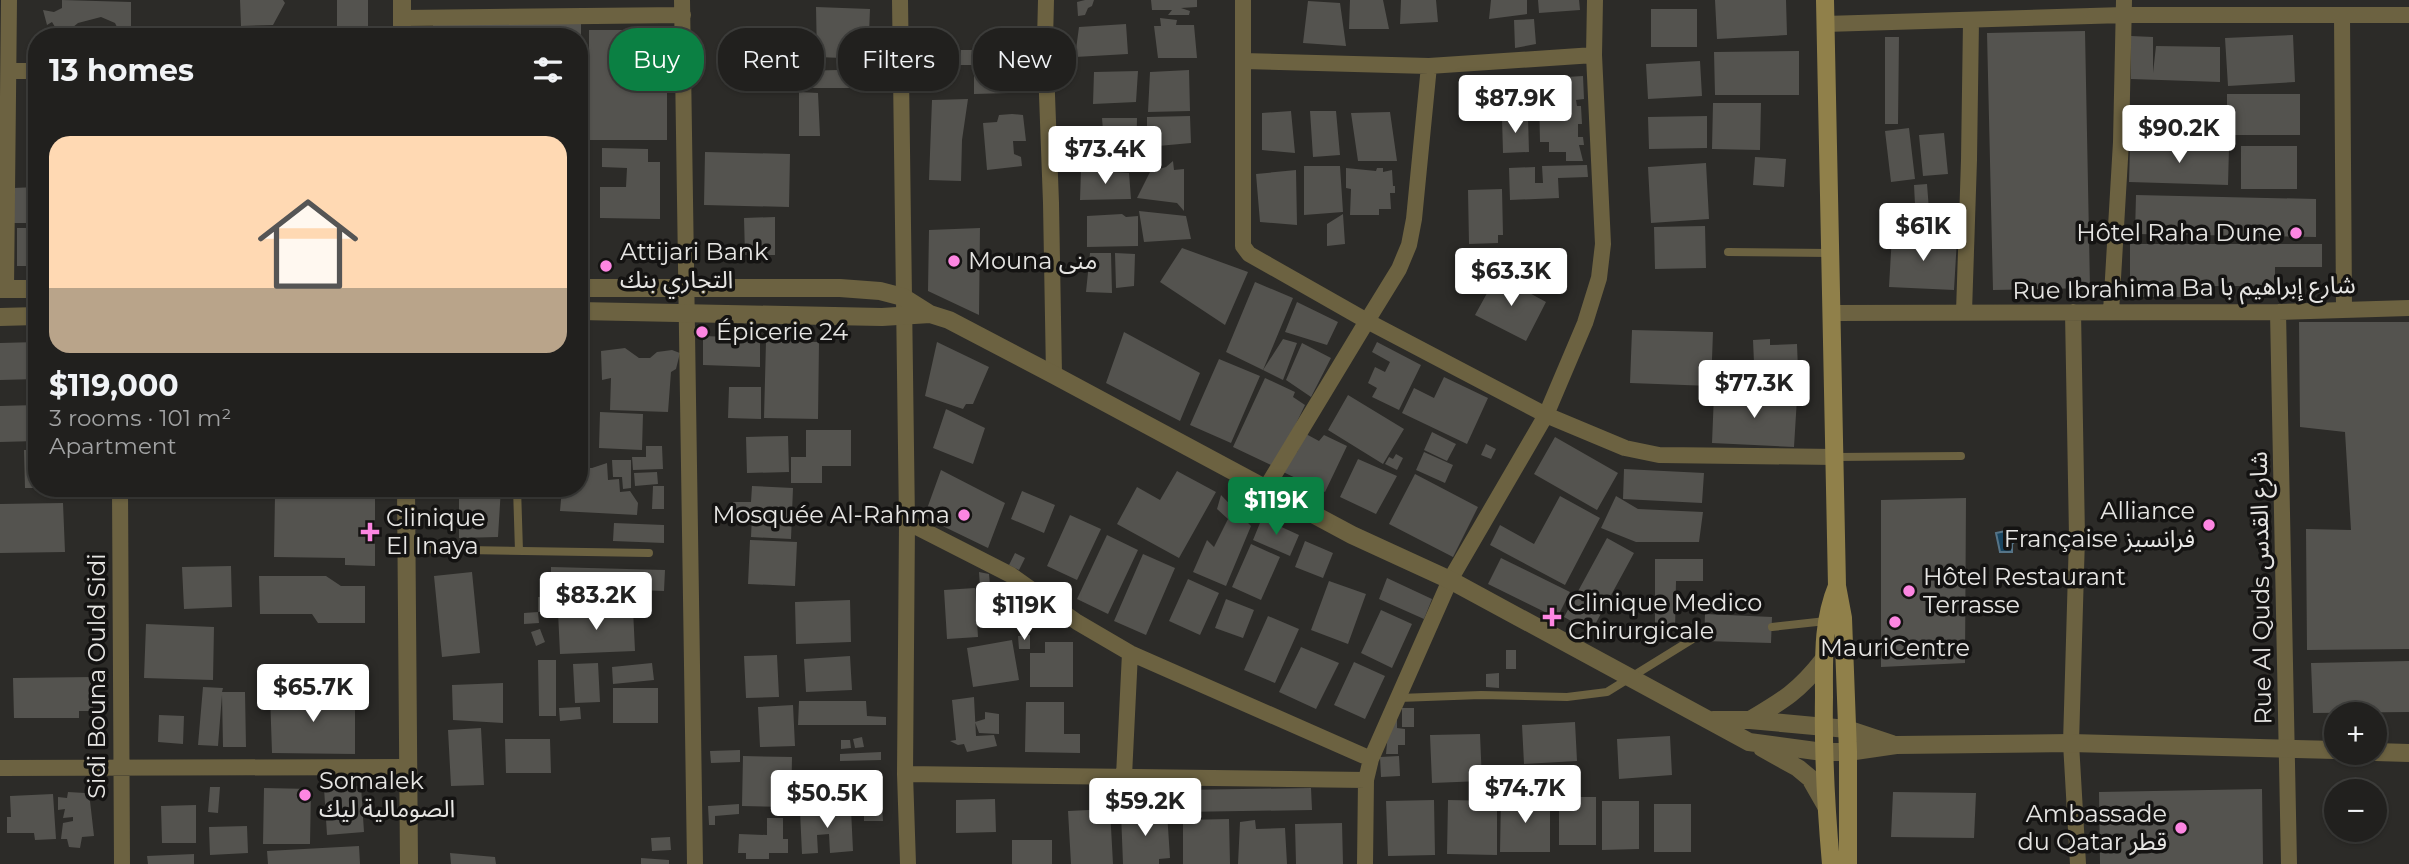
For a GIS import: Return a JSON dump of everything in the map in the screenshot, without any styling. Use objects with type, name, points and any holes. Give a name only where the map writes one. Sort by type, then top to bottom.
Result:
[{"type":"main road","points":[[1825,0],[1837,586],[1843,618],[1848,752],[1848,864]]},
{"type":"main road","points":[[1831,864],[1823,752],[1824,659],[1826,621],[1837,586]]},
{"type":"street","points":[[9,0],[3,289],[28,289]]},
{"type":"street","points":[[900,0],[907,522],[905,774],[908,864]]},
{"type":"street","points":[[1046,0],[1054,375]]},
{"type":"street","points":[[1243,0],[1243,246],[1249,254],[1367,321],[1546,415],[1625,448],[1659,456],[1835,457]]},
{"type":"street","points":[[1365,864],[1366,780],[1371,759],[1450,580],[1546,415],[1585,323],[1599,278],[1603,244],[1594,55],[1595,0]]},
{"type":"street","points":[[402,28],[402,9],[683,7],[695,864]]},
{"type":"street","points":[[1825,24],[1970,21],[2124,7],[2409,15]]},
{"type":"street","points":[[2111,312],[2121,142],[2124,7]]},
{"type":"street","points":[[2342,15],[2344,308]]},
{"type":"street","points":[[1964,313],[1970,21]]},
{"type":"street","points":[[1243,61],[1429,66],[1594,55]]},
{"type":"street","points":[[1266,488],[1399,269],[1409,245],[1429,66]]},
{"type":"street","points":[[9,71],[28,71]]},
{"type":"street","points":[[588,288],[840,288],[880,291],[903,297],[930,314],[949,320],[1352,535],[1450,580],[1713,720],[1798,768],[1810,778],[1826,806]]},
{"type":"street","name":"Rue Ibrahima Ba شارع إبراهيم با","points":[[1833,313],[2278,312],[2409,308]]},
{"type":"street","points":[[588,311],[904,316],[930,314]]},
{"type":"street","points":[[2073,312],[2077,537],[2071,743],[2078,864]]},
{"type":"street","name":"Rue Al Quds شارع القدس","points":[[2278,312],[2289,864]]},
{"type":"street","points":[[0,317],[28,316]]},
{"type":"street","name":"Sidi Bouna Ould Sidi","points":[[120,497],[122,864]]},
{"type":"street","points":[[406,497],[409,864]]},
{"type":"street","points":[[907,522],[1011,575],[1077,622],[1130,653],[1371,759]]},
{"type":"street","points":[[1124,776],[1130,653]]},
{"type":"street","points":[[1750,720],[1787,699],[1805,684],[1824,659]]},
{"type":"street","points":[[1713,720],[1750,720],[1847,729],[1896,745]]},
{"type":"street","points":[[1749,742],[1823,752],[1848,752],[1896,745],[2071,743],[2324,750]]},
{"type":"street","points":[[2387,752],[2409,753]]},
{"type":"street","points":[[0,768],[408,768]]},
{"type":"street","points":[[905,774],[1366,780]]},
{"type":"lane","points":[[1728,252],[1829,253]]},
{"type":"lane","points":[[1835,457],[1962,456]]},
{"type":"lane","points":[[517,497],[519,551]]},
{"type":"lane","points":[[407,549],[649,553]]},
{"type":"lane","points":[[1772,627],[1826,621]]},
{"type":"lane","points":[[1398,698],[1481,695],[1567,697],[1607,692],[1704,632]]},
{"type":"water","points":[[2010,530],[2016,533],[2018,538],[2012,544],[2012,552],[2000,552],[1996,533]]},
{"type":"building","points":[[62,0],[131,2],[131,28],[118,28],[115,23],[101,17],[78,23],[72,28],[56,28],[52,22],[47,25],[43,10],[54,12],[62,8]]},
{"type":"building","points":[[240,0],[283,0],[285,3],[273,25],[241,26]]},
{"type":"building","points":[[337,0],[368,0],[368,28],[337,28]]},
{"type":"building","points":[[1094,0],[1085,15],[1078,16],[1077,2]]},
{"type":"building","points":[[1151,0],[1197,0],[1197,7],[1181,8],[1190,11],[1189,15],[1168,15],[1172,10],[1152,10]]},
{"type":"building","points":[[1350,0],[1383,0],[1389,29],[1349,29]]},
{"type":"building","points":[[1401,0],[1436,0],[1438,22],[1400,24]]},
{"type":"building","points":[[1491,0],[1527,0],[1527,14],[1489,19]]},
{"type":"building","points":[[1538,0],[1579,0],[1580,10],[1539,13]]},
{"type":"building","points":[[1715,0],[1786,0],[1787,35],[1717,39]]},
{"type":"building","points":[[1308,1],[1340,3],[1346,46],[1303,43]]},
{"type":"building","points":[[816,7],[870,9],[869,28],[838,28],[838,58],[824,57],[824,28],[816,28]]},
{"type":"building","points":[[1651,9],[1697,9],[1697,47],[1651,47]]},
{"type":"building","points":[[1160,18],[1177,20],[1176,25],[1194,25],[1197,58],[1158,58],[1154,26],[1161,26]]},
{"type":"building","points":[[1534,19],[1536,44],[1515,48],[1514,20]]},
{"type":"building","points":[[581,22],[581,28],[433,28],[433,25]]},
{"type":"building","points":[[1126,24],[1128,54],[1076,57],[1079,27]]},
{"type":"building","points":[[589,30],[609,30],[609,91],[667,93],[667,140],[589,140]]},
{"type":"building","points":[[2085,31],[2090,288],[1993,290],[1987,33]]},
{"type":"building","points":[[2293,35],[2295,82],[2228,86],[2225,38]]},
{"type":"building","points":[[2131,36],[2153,37],[2153,73],[2156,46],[2220,47],[2220,82],[2131,79]]},
{"type":"building","points":[[1885,37],[1899,37],[1898,124],[1885,124]]},
{"type":"building","points":[[961,50],[973,50],[973,65],[960,65]]},
{"type":"building","points":[[1799,51],[1799,95],[1715,95],[1714,52]]},
{"type":"building","points":[[1700,61],[1702,96],[1648,99],[1646,64]]},
{"type":"building","points":[[824,70],[838,70],[838,88],[824,88]]},
{"type":"building","points":[[1189,70],[1190,111],[1148,112],[1150,72]]},
{"type":"building","points":[[1138,71],[1136,102],[1093,104],[1094,72]]},
{"type":"building","points":[[1583,76],[1584,99],[1576,100],[1577,106],[1581,106],[1582,124],[1578,124],[1578,137],[1583,137],[1584,145],[1579,145],[1583,161],[1566,161],[1566,152],[1549,152],[1549,142],[1540,142],[1539,96],[1547,96],[1549,89],[1567,88],[1566,77]]},
{"type":"building","points":[[974,91],[1009,91],[1009,93],[974,94]]},
{"type":"building","points":[[799,92],[818,93],[820,136],[799,136]]},
{"type":"building","points":[[2227,94],[2300,94],[2300,135],[2227,135]]},
{"type":"building","points":[[968,99],[962,140],[961,181],[929,180],[932,100]]},
{"type":"building","points":[[1713,103],[1761,103],[1760,150],[1712,149]]},
{"type":"building","points":[[1291,111],[1295,153],[1262,150],[1262,113]]},
{"type":"building","points":[[1310,111],[1336,111],[1340,155],[1313,157]]},
{"type":"building","points":[[1390,112],[1397,161],[1358,161],[1351,113]]},
{"type":"building","points":[[999,115],[1023,115],[1026,141],[1013,141],[1014,154],[1021,157],[1022,166],[987,170],[983,123],[997,122]]},
{"type":"building","points":[[1190,116],[1191,143],[1147,147],[1147,117]]},
{"type":"building","points":[[1707,116],[1707,148],[1649,149],[1648,117]]},
{"type":"building","points":[[1528,117],[1529,152],[1503,153],[1502,118]]},
{"type":"building","points":[[1102,118],[1137,118],[1136,160],[1062,159],[1060,144],[1085,141],[1090,146],[1104,143]]},
{"type":"building","points":[[1909,128],[1915,179],[1891,182],[1885,131]]},
{"type":"building","points":[[1944,133],[1948,174],[1923,176],[1919,135]]},
{"type":"building","points":[[2130,145],[2229,147],[2228,185],[2129,182]]},
{"type":"building","points":[[2241,146],[2297,146],[2297,189],[2241,189]]},
{"type":"building","points":[[602,148],[648,149],[648,162],[660,162],[660,219],[600,218],[600,187],[626,187],[627,168],[602,167]]},
{"type":"building","points":[[705,152],[790,154],[789,207],[704,205]]},
{"type":"building","points":[[1755,157],[1786,159],[1784,187],[1753,185]]},
{"type":"building","points":[[1173,161],[1174,170],[1184,169],[1184,211],[1177,203],[1137,198],[1150,172],[1166,167]]},
{"type":"building","points":[[1706,163],[1709,219],[1651,223],[1648,167]]},
{"type":"building","points":[[1587,165],[1588,177],[1558,178],[1559,198],[1510,200],[1509,168],[1535,167],[1535,183],[1543,183],[1542,166]]},
{"type":"building","points":[[1304,166],[1340,166],[1343,212],[1304,215]]},
{"type":"building","points":[[1346,168],[1376,171],[1377,168],[1383,168],[1383,172],[1392,170],[1395,193],[1390,193],[1391,209],[1379,209],[1379,215],[1350,215],[1351,189],[1346,188]]},
{"type":"building","points":[[1081,170],[1129,173],[1131,199],[1080,200]]},
{"type":"building","points":[[1296,170],[1297,225],[1260,222],[1256,174]]},
{"type":"building","points":[[1927,184],[1930,223],[1916,224],[1914,185]]},
{"type":"building","points":[[28,187],[28,223],[14,223],[13,188]]},
{"type":"building","points":[[1502,189],[1503,235],[1498,235],[1498,243],[1469,244],[1468,190]]},
{"type":"building","points":[[2136,195],[2316,199],[2316,237],[2135,234]]},
{"type":"building","points":[[1139,211],[1186,216],[1191,239],[1144,242]]},
{"type":"building","points":[[1122,214],[1126,217],[1138,216],[1138,246],[1087,247],[1087,216]]},
{"type":"building","points":[[1343,214],[1345,244],[1327,246],[1327,224]]},
{"type":"building","points":[[775,217],[775,255],[745,255],[744,218]]},
{"type":"building","points":[[1705,226],[1706,268],[1655,269],[1654,227]]},
{"type":"building","points":[[17,228],[28,228],[28,266],[17,266]]},
{"type":"building","name":"Mouna منى","points":[[980,228],[979,315],[928,291],[929,230]]},
{"type":"building","points":[[1892,235],[1957,239],[1954,290],[1889,287]]},
{"type":"building","points":[[2130,244],[2322,244],[2322,267],[2275,267],[2275,286],[2203,286],[2203,297],[2130,297]]},
{"type":"building","points":[[1182,248],[1248,272],[1225,325],[1160,282]]},
{"type":"building","points":[[1090,253],[1111,253],[1112,293],[1086,292]]},
{"type":"building","points":[[1115,253],[1135,254],[1134,286],[1116,288]]},
{"type":"building","points":[[1497,275],[1546,302],[1526,341],[1475,315]]},
{"type":"building","points":[[1255,282],[1293,298],[1263,370],[1226,352]]},
{"type":"building","points":[[1297,302],[1338,322],[1327,345],[1285,332]]},
{"type":"building","points":[[2299,322],[2409,322],[2409,649],[2307,650],[2306,529],[2351,530],[2345,432],[2300,427]]},
{"type":"building","points":[[1632,330],[1713,332],[1711,386],[1630,383]]},
{"type":"building","points":[[1124,332],[1200,373],[1180,421],[1106,383]]},
{"type":"building","points":[[703,336],[760,338],[760,367],[703,365]]},
{"type":"building","points":[[1283,339],[1297,343],[1283,380],[1263,370]]},
{"type":"building","points":[[1770,339],[1770,345],[1797,344],[1799,395],[1774,396],[1772,362],[1754,363],[1753,340]]},
{"type":"building","points":[[766,341],[819,342],[818,419],[764,418]]},
{"type":"building","points":[[28,342],[28,379],[0,380],[0,343]]},
{"type":"building","points":[[937,342],[989,367],[973,404],[966,404],[963,409],[925,396]]},
{"type":"building","points":[[1377,342],[1421,365],[1399,410],[1372,397],[1377,388],[1368,383],[1375,367],[1385,372],[1390,362],[1372,352]]},
{"type":"building","points":[[1302,343],[1331,358],[1311,397],[1286,380]]},
{"type":"building","points":[[625,348],[639,358],[650,358],[657,352],[672,350],[680,353],[676,369],[671,372],[668,412],[610,410],[611,378],[602,380],[601,351]]},
{"type":"building","points":[[1219,359],[1260,376],[1231,443],[1190,425]]},
{"type":"building","points":[[1444,377],[1488,398],[1467,444],[1402,413],[1414,388],[1434,398]]},
{"type":"building","points":[[1265,378],[1295,392],[1293,397],[1305,405],[1277,463],[1271,465],[1233,447]]},
{"type":"building","points":[[729,387],[761,387],[761,419],[728,418]]},
{"type":"building","points":[[1714,394],[1797,398],[1794,447],[1712,443]]},
{"type":"building","points":[[1348,395],[1404,429],[1383,464],[1328,430]]},
{"type":"building","points":[[28,405],[28,441],[0,442],[0,406]]},
{"type":"building","points":[[946,409],[985,428],[973,464],[933,448]]},
{"type":"building","points":[[600,412],[643,414],[642,450],[599,448]]},
{"type":"building","points":[[806,430],[851,430],[851,466],[822,466],[822,483],[791,483],[791,457],[806,457]]},
{"type":"building","points":[[1432,432],[1456,444],[1447,461],[1424,450]]},
{"type":"building","points":[[1306,434],[1319,441],[1324,435],[1347,446],[1325,492],[1281,471],[1291,449],[1297,452]]},
{"type":"building","points":[[788,436],[789,472],[747,473],[746,437]]},
{"type":"building","points":[[1555,437],[1618,473],[1597,510],[1534,474]]},
{"type":"building","points":[[1486,444],[1496,449],[1491,459],[1481,455]]},
{"type":"building","points":[[646,446],[662,446],[663,469],[633,470],[632,457],[646,457]]},
{"type":"building","points":[[24,450],[28,450],[28,488],[25,488]]},
{"type":"building","points":[[1424,452],[1453,465],[1445,483],[1416,470]]},
{"type":"building","points":[[1396,454],[1403,458],[1397,470],[1385,464],[1389,457],[1393,459]]},
{"type":"building","points":[[1358,459],[1397,476],[1376,514],[1340,497]]},
{"type":"building","points":[[612,460],[631,460],[631,488],[623,489],[622,477],[613,477]]},
{"type":"building","points":[[607,463],[608,480],[619,479],[620,492],[630,491],[638,503],[637,515],[560,511],[561,497],[588,497],[588,468]]},
{"type":"building","points":[[1624,469],[1704,473],[1702,503],[1623,499]]},
{"type":"building","points":[[941,470],[1005,503],[988,548],[924,517]]},
{"type":"building","points":[[1177,471],[1216,492],[1179,558],[1117,524],[1137,487],[1160,500]]},
{"type":"building","points":[[657,472],[658,484],[635,486],[634,473]]},
{"type":"building","points":[[1415,474],[1478,507],[1453,557],[1389,524]]},
{"type":"building","points":[[653,486],[664,486],[664,509],[652,509]]},
{"type":"building","points":[[752,486],[793,488],[791,539],[751,537],[752,514],[733,513],[733,502],[751,502]]},
{"type":"building","points":[[1022,491],[1055,505],[1044,533],[1011,519]]},
{"type":"building","points":[[1221,495],[1251,526],[1226,586],[1193,572],[1207,540],[1214,547],[1228,519],[1217,509]]},
{"type":"building","points":[[1560,496],[1600,518],[1565,585],[1490,545],[1500,525],[1534,544]]},
{"type":"building","points":[[1616,496],[1638,509],[1703,512],[1699,542],[1636,542],[1601,528]]},
{"type":"building","points":[[275,497],[375,497],[375,566],[345,565],[345,558],[274,557]]},
{"type":"building","points":[[459,497],[500,497],[498,537],[459,538]]},
{"type":"building","points":[[1966,498],[1965,663],[1881,667],[1881,500]]},
{"type":"building","points":[[63,503],[65,552],[0,553],[0,504]]},
{"type":"building","points":[[1070,515],[1101,529],[1077,580],[1047,566]]},
{"type":"building","points":[[1262,518],[1299,535],[1290,556],[1253,540]]},
{"type":"building","points":[[614,523],[664,525],[664,543],[613,541]]},
{"type":"building","points":[[1107,535],[1138,550],[1108,614],[1077,599]]},
{"type":"building","points":[[1607,538],[1634,553],[1591,632],[1564,617]]},
{"type":"building","points":[[750,540],[797,542],[795,586],[748,584]]},
{"type":"building","points":[[1305,541],[1333,553],[1323,578],[1295,567]]},
{"type":"building","points":[[1251,544],[1280,557],[1261,600],[1232,587]]},
{"type":"building","points":[[1015,553],[1025,558],[1019,570],[1009,565]]},
{"type":"building","points":[[1143,554],[1175,568],[1146,635],[1114,621]]},
{"type":"building","points":[[1501,558],[1570,592],[1557,618],[1488,584]]},
{"type":"building","points":[[1655,559],[1703,559],[1703,581],[1676,581],[1675,631],[1655,631]]},
{"type":"building","points":[[231,566],[232,607],[184,609],[182,567]]},
{"type":"building","points":[[551,567],[665,570],[664,591],[551,587]]},
{"type":"building","points":[[472,572],[480,653],[442,657],[434,576]]},
{"type":"building","points":[[979,572],[989,574],[990,585],[1007,583],[1008,594],[992,595],[993,610],[986,613],[986,603],[981,603]]},
{"type":"building","points":[[259,576],[326,576],[341,586],[365,586],[365,623],[318,623],[312,614],[260,614]]},
{"type":"building","points":[[1387,578],[1432,599],[1424,619],[1379,599]]},
{"type":"building","points":[[1188,579],[1219,593],[1200,635],[1169,621]]},
{"type":"building","points":[[1329,581],[1366,594],[1348,644],[1311,630]]},
{"type":"building","points":[[975,588],[978,637],[947,639],[944,590]]},
{"type":"building","points":[[538,597],[550,597],[550,612],[538,612]]},
{"type":"building","points":[[1226,599],[1254,610],[1243,638],[1215,628]]},
{"type":"building","points":[[850,600],[851,642],[796,644],[795,602]]},
{"type":"building","points":[[633,609],[635,651],[560,654],[558,612]]},
{"type":"building","points":[[1381,610],[1412,624],[1392,668],[1361,653]]},
{"type":"building","points":[[538,612],[539,623],[524,624],[524,613]]},
{"type":"building","points":[[1705,614],[1772,617],[1771,643],[1704,641]]},
{"type":"building","points":[[1268,616],[1299,629],[1275,683],[1244,670]]},
{"type":"building","points":[[146,624],[214,627],[213,680],[144,678]]},
{"type":"building","points":[[540,629],[545,642],[536,646],[531,632]]},
{"type":"building","points":[[1030,635],[1030,649],[1019,649],[1018,636]]},
{"type":"building","points":[[1012,640],[1019,680],[973,687],[967,648]]},
{"type":"building","points":[[1045,642],[1073,642],[1073,687],[1030,687],[1030,653],[1045,653]]},
{"type":"building","points":[[1301,647],[1339,663],[1316,709],[1279,692]]},
{"type":"building","points":[[1506,650],[1516,650],[1516,669],[1506,669]]},
{"type":"building","points":[[777,655],[779,697],[746,698],[744,656]]},
{"type":"building","points":[[850,656],[852,690],[806,692],[804,659]]},
{"type":"building","points":[[538,660],[556,660],[556,716],[539,716]]},
{"type":"building","points":[[2409,661],[2409,712],[2387,712],[2387,702],[2324,702],[2324,713],[2313,713],[2311,663]]},
{"type":"building","points":[[1354,662],[1385,676],[1365,719],[1334,705]]},
{"type":"building","points":[[598,663],[600,702],[575,703],[573,664]]},
{"type":"building","points":[[652,663],[654,680],[613,684],[612,667]]},
{"type":"building","points":[[1499,673],[1499,688],[1486,687],[1486,674]]},
{"type":"building","points":[[93,677],[93,711],[79,711],[79,718],[14,718],[13,678]]},
{"type":"building","points":[[503,683],[503,723],[453,720],[452,685]]},
{"type":"building","points":[[203,687],[223,688],[222,692],[245,692],[246,747],[223,747],[222,695],[218,746],[198,745]]},
{"type":"building","points":[[613,688],[658,688],[658,723],[613,723]]},
{"type":"building","points":[[270,694],[355,695],[355,754],[272,753]]},
{"type":"building","points":[[974,697],[976,736],[994,735],[997,746],[967,752],[964,744],[958,745],[950,741],[956,740],[952,700]]},
{"type":"building","points":[[799,701],[866,701],[867,716],[886,717],[886,725],[798,725]]},
{"type":"building","points":[[1026,702],[1064,702],[1064,734],[1080,734],[1080,753],[1025,752]]},
{"type":"building","points":[[793,705],[795,746],[760,747],[758,707]]},
{"type":"building","points":[[580,707],[581,719],[560,721],[559,708]]},
{"type":"building","points":[[1402,708],[1414,708],[1414,727],[1402,727]]},
{"type":"building","points":[[985,712],[999,714],[999,734],[979,733],[975,722],[985,719]]},
{"type":"building","points":[[159,715],[184,716],[183,744],[158,742]]},
{"type":"building","points":[[1397,719],[1397,728],[1405,729],[1405,745],[1398,745],[1398,754],[1386,754],[1389,722]]},
{"type":"building","points":[[1575,722],[1577,761],[1524,764],[1522,725]]},
{"type":"building","points":[[481,728],[484,785],[451,786],[448,730]]},
{"type":"building","points":[[1480,734],[1482,781],[1432,783],[1430,735]]},
{"type":"building","points":[[1670,736],[1672,775],[1619,779],[1617,739]]},
{"type":"building","points":[[862,737],[864,747],[855,748],[853,739]]},
{"type":"building","points":[[505,739],[550,739],[551,773],[506,773]]},
{"type":"building","points":[[841,740],[850,740],[851,748],[841,749]]},
{"type":"building","points":[[740,750],[740,762],[711,763],[710,751]]},
{"type":"building","points":[[881,752],[881,760],[840,761],[840,754]]},
{"type":"building","points":[[743,756],[792,757],[791,807],[742,806]]},
{"type":"building","points":[[1399,756],[1400,776],[1381,777],[1380,757]]},
{"type":"building","points":[[361,786],[364,832],[327,835],[324,788]]},
{"type":"building","points":[[210,787],[220,787],[218,813],[208,812]]},
{"type":"building","points":[[826,787],[826,804],[803,804],[803,788]]},
{"type":"building","points":[[264,788],[311,789],[310,844],[263,844]]},
{"type":"building","points":[[1311,788],[1312,810],[1182,812],[1181,790]]},
{"type":"building","name":"Ambassade du Qatar قطر","points":[[2262,789],[2263,864],[2100,864],[2099,792]]},
{"type":"building","points":[[68,792],[85,793],[90,801],[94,836],[82,837],[80,848],[69,847],[67,839],[61,839],[63,823],[73,821],[73,817],[63,818],[65,809],[58,810],[58,797],[67,798]]},
{"type":"building","points":[[1893,792],[1976,793],[1974,838],[1891,837]]},
{"type":"building","points":[[53,794],[56,839],[35,840],[34,833],[7,833],[7,817],[11,817],[10,796]]},
{"type":"building","points":[[1162,797],[1175,797],[1175,808],[1162,808]]},
{"type":"building","points":[[1559,797],[1596,797],[1596,845],[1559,845]]},
{"type":"building","points":[[1501,798],[1550,798],[1550,852],[1500,852]]},
{"type":"building","points":[[995,799],[996,832],[956,833],[956,800]]},
{"type":"building","points":[[1434,800],[1435,855],[1388,856],[1386,801]]},
{"type":"building","points":[[1448,800],[1497,801],[1497,855],[1447,854]]},
{"type":"building","points":[[1602,801],[1639,801],[1639,849],[1602,850]]},
{"type":"building","points":[[739,804],[739,814],[715,816],[715,825],[709,825],[708,806]]},
{"type":"building","points":[[1654,804],[1691,804],[1691,852],[1654,852]]},
{"type":"building","points":[[196,805],[196,843],[162,843],[161,806]]},
{"type":"building","points":[[882,805],[883,821],[864,821],[864,806]]},
{"type":"building","points":[[851,809],[853,851],[830,853],[829,834],[817,835],[818,853],[802,854],[800,811]]},
{"type":"building","points":[[1110,809],[1113,864],[1071,864],[1068,811]]},
{"type":"building","points":[[1167,812],[1170,858],[1159,859],[1159,864],[1123,864],[1121,813]]},
{"type":"building","points":[[767,818],[783,818],[783,839],[788,839],[788,853],[769,853],[769,859],[746,859],[746,853],[738,853],[739,834],[767,835]]},
{"type":"building","points":[[1229,819],[1230,864],[1183,864],[1183,820]]},
{"type":"building","points":[[1255,820],[1256,829],[1285,828],[1287,864],[1238,864],[1240,822]]},
{"type":"building","points":[[1342,823],[1343,864],[1296,864],[1295,824]]},
{"type":"building","points":[[247,826],[248,853],[210,855],[209,827]]},
{"type":"building","points":[[670,837],[671,850],[652,851],[651,838]]},
{"type":"building","points":[[1012,840],[1052,840],[1052,864],[1012,864]]},
{"type":"building","points":[[359,846],[360,864],[268,864],[267,851]]},
{"type":"building","points":[[450,853],[495,857],[496,864],[451,864]]},
{"type":"building","points":[[194,854],[194,864],[148,864],[147,856]]},
{"type":"building","points":[[641,858],[669,860],[669,864],[641,864]]},
{"type":"place","name":"Hôtel Raha Dune","points":[[2296,233]]},
{"type":"place","name":"Mouna منى","points":[[954,261]]},
{"type":"place","name":"Attijari Bank التجاري بنك","points":[[606,266]]},
{"type":"place","name":"Épicerie 24","points":[[702,332]]},
{"type":"place","name":"Mosquée Al-Rahma","points":[[964,515]]},
{"type":"place","name":"Alliance Française فرانسيز","points":[[2209,525]]},
{"type":"place","name":"Clinique El Inaya","points":[[370,532]]},
{"type":"place","name":"Hôtel Restaurant Terrasse","points":[[1909,591]]},
{"type":"place","name":"Clinique Medico Chirurgicale","points":[[1552,617]]},
{"type":"place","name":"MauriCentre","points":[[1895,622]]},
{"type":"place","name":"Somalek الصومالية ليك","points":[[305,795]]},
{"type":"place","name":"Ambassade du Qatar قطر","points":[[2181,828]]}]
